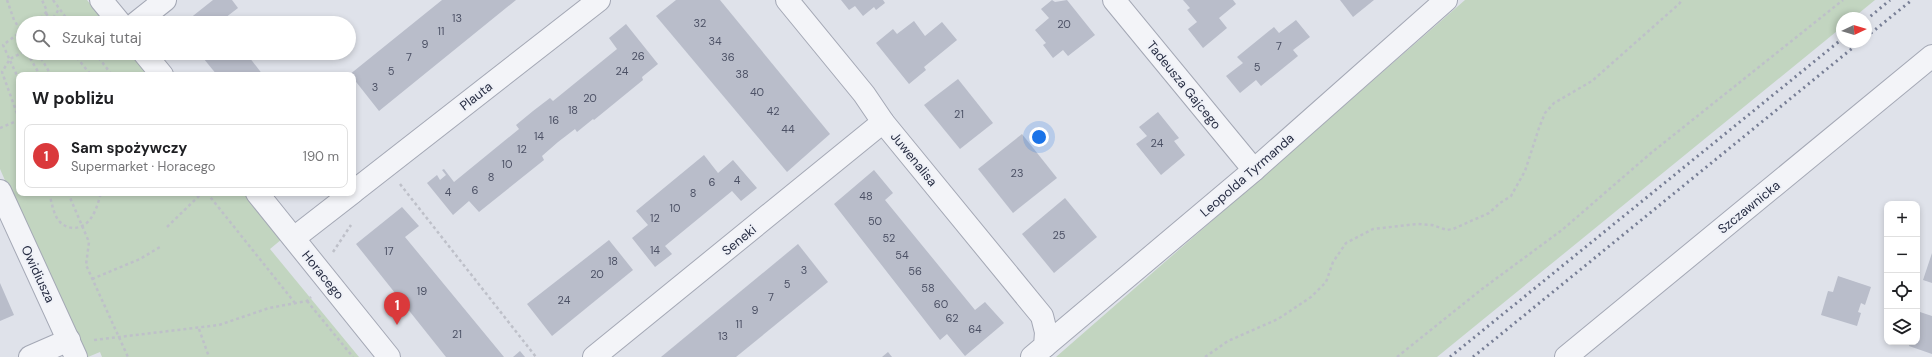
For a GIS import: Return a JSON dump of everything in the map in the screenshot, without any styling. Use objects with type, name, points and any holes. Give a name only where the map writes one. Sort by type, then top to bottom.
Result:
[{"type":"street","points":[[101,0],[114,16]]},
{"type":"street","points":[[145,16],[165,0]]},
{"type":"street","name":"Plauta","points":[[356,191],[599,0]]},
{"type":"street","name":"Juwenalisa","points":[[787,0],[864,94],[883,122],[1042,316],[1046,332],[1038,352]]},
{"type":"street","name":"Tadeusza Gajcego","points":[[1114,0],[1254,170]]},
{"type":"street","name":"Leopolda Tyrmanda","points":[[1038,352],[1254,170],[1446,0]]},
{"type":"street","name":"Szczawnicka","points":[[1566,357],[1932,56]]},
{"type":"street","points":[[150,60],[160,72]]},
{"type":"street","name":"Seneki","points":[[594,357],[883,122]]},
{"type":"street","name":"Owidiusza","points":[[0,191],[71,347]]},
{"type":"street","name":"Horacego","points":[[260,196],[329,284],[389,357]]},
{"type":"street","name":"Plauta","points":[[294,238],[349,196]]},
{"type":"street","points":[[30,357],[71,347]]},
{"type":"path","points":[[7,0],[16,23]]},
{"type":"path","points":[[42,0],[47,7],[46,13],[43,16]]},
{"type":"path","points":[[53,0],[64,16]]},
{"type":"path","points":[[1205,357],[1228,341],[1278,319],[1311,297],[1326,282],[1333,262],[1346,243],[1373,229],[1417,224],[1432,225],[1447,230],[1453,229],[1489,213],[1511,196],[1525,171],[1543,118],[1554,103],[1592,81],[1682,0]]},
{"type":"path","points":[[1397,357],[1482,289],[1562,230],[1651,153],[1843,0]]},
{"type":"path","points":[[55,16],[59,9]]},
{"type":"path","points":[[16,36],[4,44],[16,73]]},
{"type":"path","points":[[16,57],[10,59],[2,72],[16,111]]},
{"type":"path","points":[[31,60],[38,72]]},
{"type":"path","points":[[42,60],[49,72]]},
{"type":"path","points":[[79,60],[89,72]]},
{"type":"path","points":[[100,60],[110,72]]},
{"type":"path","points":[[0,128],[16,120]]},
{"type":"path","points":[[386,167],[536,357]]},
{"type":"path","points":[[50,196],[56,215],[61,223],[68,228],[82,226],[89,221],[101,196]]},
{"type":"path","points":[[69,196],[89,242],[86,265],[128,357]]},
{"type":"path","points":[[167,227],[199,196]]},
{"type":"path","points":[[209,196],[295,303]]},
{"type":"path","points":[[92,279],[140,259],[160,247]]},
{"type":"path","points":[[71,347],[118,337],[199,329],[220,325],[268,308],[307,301],[329,284]]},
{"type":"path","points":[[307,301],[353,357]]},
{"type":"path","points":[[199,329],[209,357]]},
{"type":"green space","points":[[0,0],[87,0],[100,16],[16,16],[16,60],[136,60],[146,72],[16,72],[16,196],[246,196],[282,239],[270,249],[359,357],[102,357],[100,352],[88,357],[83,357],[0,169]]},
{"type":"green space","points":[[1465,0],[1875,0],[1860,12],[1836,12],[1836,32],[1437,357],[1056,357]]},
{"type":"building","points":[[213,0],[232,0],[238,8],[228,16],[193,16]]},
{"type":"building","points":[[442,0],[516,0],[379,111],[356,82],[356,72],[353,72]]},
{"type":"building","points":[[676,0],[720,0],[830,134],[787,172],[656,16]]},
{"type":"building","points":[[841,0],[883,0],[885,3],[876,10],[874,7],[863,16],[855,6],[849,10]]},
{"type":"building","points":[[1052,0],[1055,2],[1067,0],[1095,35],[1068,56],[1063,50],[1053,58],[1043,45],[1046,43],[1035,30],[1049,18],[1041,9]]},
{"type":"building","points":[[1183,0],[1233,0],[1236,4],[1219,18],[1227,28],[1203,48],[1188,29],[1197,22],[1187,10],[1190,8]]},
{"type":"building","points":[[1340,0],[1374,0],[1353,17]]},
{"type":"building","points":[[1296,20],[1310,37],[1293,50],[1298,56],[1261,86],[1256,80],[1240,93],[1226,76],[1243,63],[1237,57],[1274,27],[1279,33]]},
{"type":"building","points":[[914,21],[925,36],[942,22],[957,40],[924,67],[926,70],[909,84],[876,43],[893,29],[897,34]]},
{"type":"building","points":[[626,24],[658,64],[642,77],[643,80],[594,120],[593,119],[577,132],[575,129],[558,142],[542,156],[544,160],[479,212],[469,201],[453,215],[427,183],[437,175],[440,180],[446,175],[442,170],[444,169],[454,182],[519,129],[516,125],[533,111],[550,98],[553,101],[617,49],[609,38]]},
{"type":"building","points":[[205,60],[251,60],[261,72],[215,72]]},
{"type":"building","points":[[958,79],[993,123],[960,149],[924,105]]},
{"type":"building","points":[[1158,112],[1179,138],[1174,141],[1185,155],[1161,175],[1136,144],[1147,136],[1139,127]]},
{"type":"building","points":[[1022,134],[1057,178],[1013,213],[978,169]]},
{"type":"building","points":[[704,155],[718,173],[733,160],[757,188],[741,201],[732,191],[665,246],[672,254],[655,267],[632,238],[648,225],[636,211]]},
{"type":"building","points":[[874,170],[893,193],[885,200],[975,310],[985,302],[1004,323],[965,356],[947,334],[940,340],[834,204]]},
{"type":"building","points":[[1065,198],[1097,237],[1054,273],[1022,234]]},
{"type":"building","points":[[402,207],[419,226],[405,237],[504,357],[446,357],[356,244]]},
{"type":"building","points":[[609,240],[633,270],[552,336],[527,304]]},
{"type":"building","points":[[798,244],[828,282],[736,357],[661,357]]},
{"type":"building","points":[[1932,253],[1932,283],[1923,280]]},
{"type":"building","points":[[1838,276],[1871,287],[1865,305],[1861,303],[1858,312],[1861,313],[1857,326],[1821,315],[1828,291],[1833,292]]},
{"type":"building","points":[[0,283],[14,315],[0,321]]},
{"type":"building","points":[[1920,312],[1932,316],[1932,354],[1909,346],[1920,345]]},
{"type":"building","points":[[520,351],[525,357],[513,357]]},
{"type":"building","points":[[888,352],[892,357],[882,357]]},
{"type":"railway","points":[[1872,15],[1890,0]]},
{"type":"railway","points":[[1872,32],[1912,0]]},
{"type":"railway","points":[[1450,357],[1836,44]]},
{"type":"railway","points":[[1473,357],[1853,48]]},
{"type":"place","name":"Sam spożywczy","points":[[397,325]]}]
